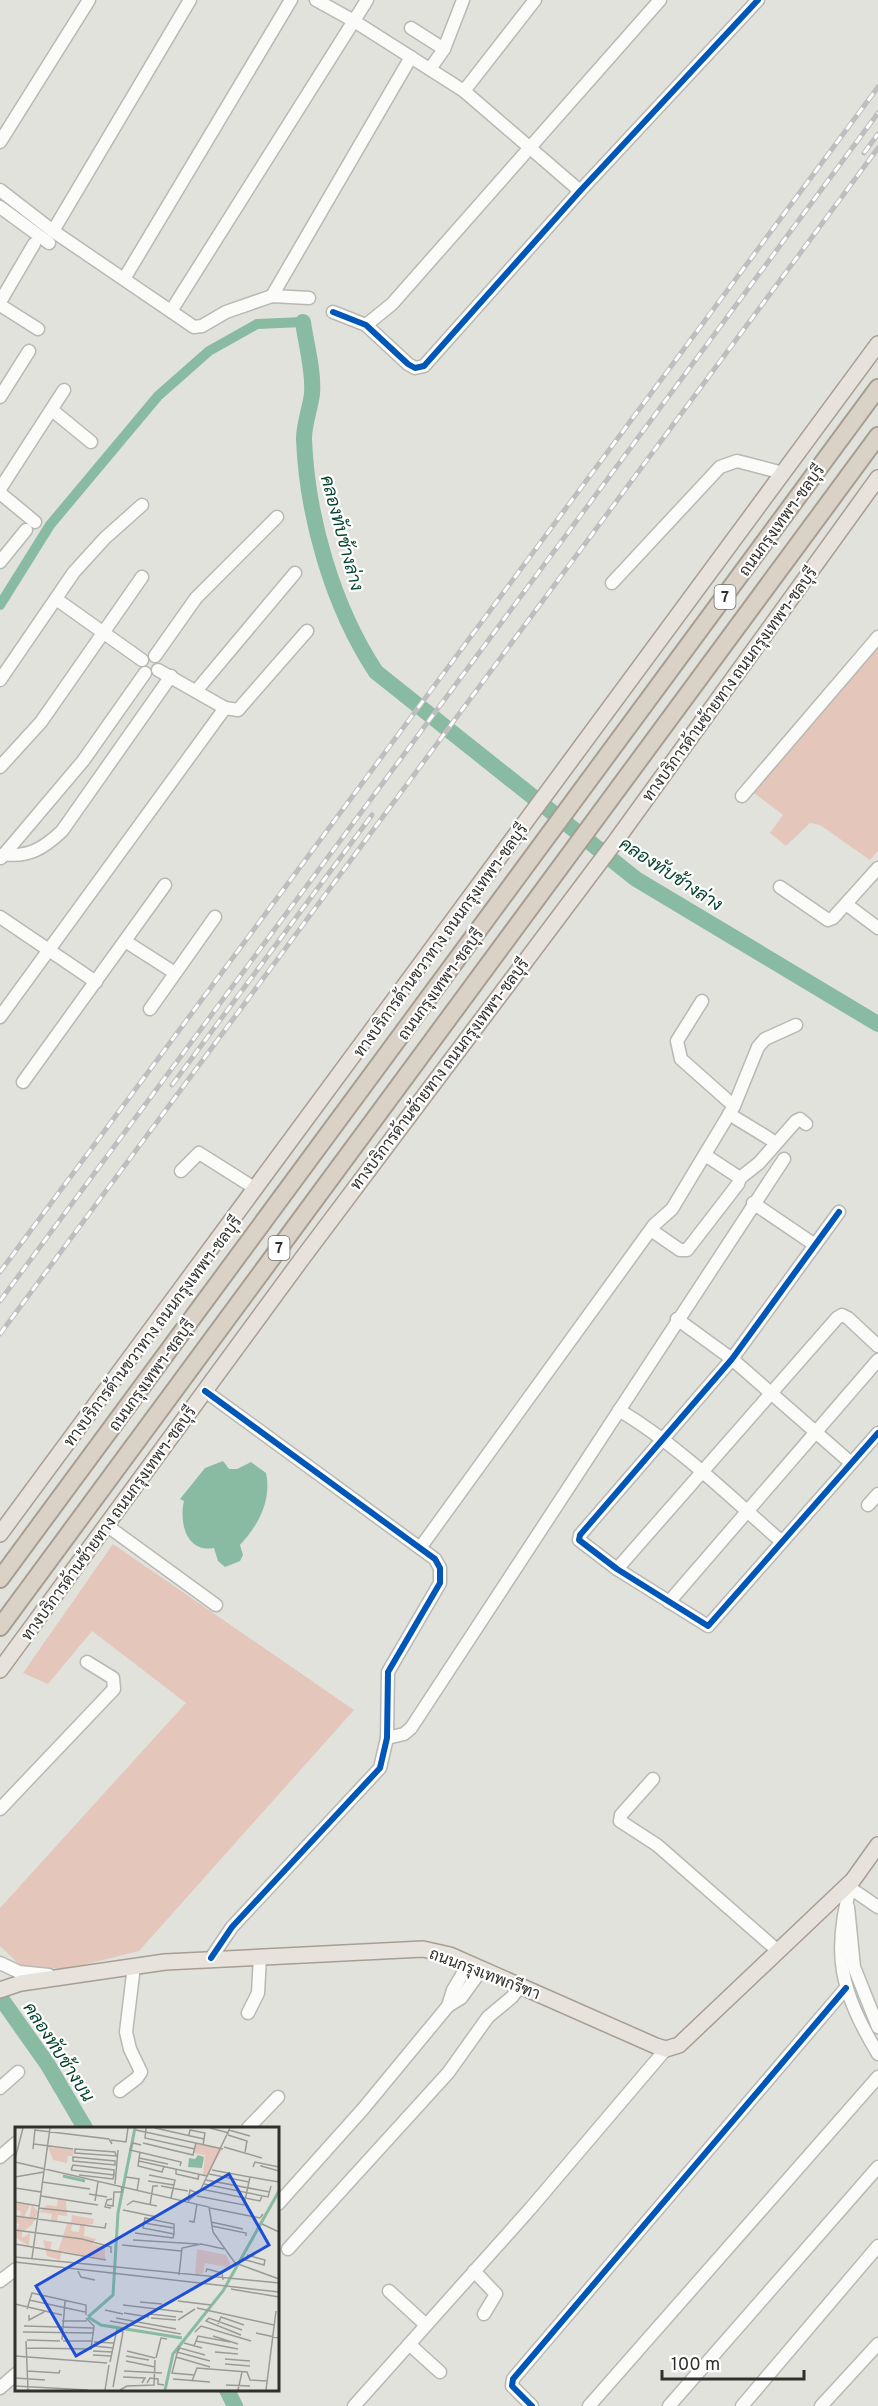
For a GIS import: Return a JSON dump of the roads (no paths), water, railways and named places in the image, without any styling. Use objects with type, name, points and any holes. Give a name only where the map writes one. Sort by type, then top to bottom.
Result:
[{"type":"highway","name":"ถนนกรุงเทพฯ-ชลบุรี","points":[[0,1579],[572,806],[878,387]]},
{"type":"highway","name":"ถนนกรุงเทพฯ-ชลบุรี","points":[[0,1627],[878,436]]},
{"type":"main road","name":"ทางบริการด้านขวาทาง ถนนกรุงเทพฯ-ชลบุรี","points":[[0,1534],[518,835],[878,344]]},
{"type":"main road","name":"ทางบริการด้านซ้ายทาง ถนนกรุงเทพฯ-ชลบุรี","points":[[0,1670],[615,842],[878,478]]},
{"type":"main road","points":[[666,2049],[679,2045],[778,1951],[850,1889],[878,1845]]},
{"type":"main road","name":"ถนนกรุงเทพกรีฑา","points":[[0,1990],[21,1983],[56,1977],[211,1958],[423,1949],[438,1951],[475,1966],[666,2049]]},
{"type":"street","points":[[0,142],[89,0]]},
{"type":"street","points":[[51,237],[190,0]]},
{"type":"street","points":[[124,279],[291,0]]},
{"type":"street","points":[[316,0],[354,21],[464,91],[580,191]]},
{"type":"street","points":[[171,312],[367,0]]},
{"type":"street","points":[[430,69],[444,49],[464,0]]},
{"type":"street","points":[[464,91],[535,0]]},
{"type":"street","points":[[366,325],[392,304],[660,0]]},
{"type":"street","points":[[333,312],[366,325],[408,364],[415,368],[424,366],[580,191],[758,0]]},
{"type":"street","points":[[411,28],[444,49]]},
{"type":"street","points":[[272,296],[411,57]]},
{"type":"street","points":[[0,189],[51,237]]},
{"type":"street","points":[[0,207],[124,279],[187,324],[202,326],[226,312],[272,296],[309,298]]},
{"type":"street","points":[[34,244],[0,303],[38,329]]},
{"type":"street","points":[[0,397],[29,351]]},
{"type":"street","points":[[0,562],[31,526],[0,491],[64,390]]},
{"type":"street","points":[[52,410],[91,442]]},
{"type":"street","points":[[612,583],[720,467],[737,461],[783,473]]},
{"type":"street","points":[[0,680],[89,554],[142,505]]},
{"type":"street","points":[[155,656],[196,598],[277,517]]},
{"type":"street","points":[[196,691],[296,573]]},
{"type":"street","points":[[0,767],[41,722],[102,631],[142,577]]},
{"type":"street","points":[[56,599],[142,660]]},
{"type":"street","points":[[158,669],[225,708],[238,710],[244,706],[308,631]]},
{"type":"street","points":[[742,796],[878,637]]},
{"type":"street","points":[[147,655],[155,656],[159,662],[158,669],[153,674],[145,673],[141,667],[142,660],[147,655]]},
{"type":"street","points":[[2,856],[83,761],[145,673]]},
{"type":"street","points":[[2,856],[19,856],[30,853],[48,844],[62,831],[171,676]]},
{"type":"street","points":[[0,1017],[225,708]]},
{"type":"street","points":[[780,887],[828,920],[846,904],[878,868]]},
{"type":"street","points":[[23,1082],[165,885]]},
{"type":"street","points":[[846,904],[878,927]]},
{"type":"street","points":[[0,917],[96,982]]},
{"type":"street","points":[[150,1009],[215,917]]},
{"type":"street","points":[[125,941],[175,973]]},
{"type":"street","points":[[702,1001],[677,1041],[681,1059],[732,1110],[770,1139]]},
{"type":"street","points":[[420,1548],[651,1230],[672,1209],[732,1110],[758,1047],[765,1039],[796,1025]]},
{"type":"street","points":[[651,1230],[680,1250],[687,1250],[740,1178],[759,1162],[795,1121],[800,1119],[806,1124]]},
{"type":"street","points":[[181,1171],[195,1154],[202,1154],[256,1190]]},
{"type":"street","points":[[705,1155],[740,1178]]},
{"type":"street","points":[[387,1738],[404,1734],[411,1728],[753,1203],[784,1160]]},
{"type":"street","points":[[753,1203],[815,1245]]},
{"type":"street","points":[[839,1212],[732,1359],[580,1536],[582,1545],[703,1625],[712,1624],[878,1433]]},
{"type":"street","points":[[617,1569],[837,1318],[842,1315],[878,1346]]},
{"type":"street","points":[[677,1319],[732,1359],[851,1463]]},
{"type":"street","points":[[669,1602],[878,1360]]},
{"type":"street","points":[[205,1391],[435,1559],[440,1568],[440,1583],[388,1672],[387,1738],[380,1768],[232,1927],[211,1958]]},
{"type":"street","points":[[619,1410],[663,1439],[704,1472],[782,1542]]},
{"type":"street","points":[[868,1505],[878,1494]]},
{"type":"street","points":[[106,1525],[216,1605]]},
{"type":"street","points":[[0,1809],[114,1689],[113,1678],[87,1662]]},
{"type":"street","points":[[653,1779],[621,1815],[620,1821],[657,1845],[778,1951]]},
{"type":"street","points":[[850,1889],[878,1907]]},
{"type":"street","points":[[850,1889],[839,1944],[846,1988],[878,2054]]},
{"type":"street","points":[[850,1889],[854,1967],[874,2008],[878,2027]]},
{"type":"street","points":[[248,2013],[258,1993],[260,1956]]},
{"type":"street","points":[[0,1963],[20,1972],[56,1977]]},
{"type":"street","points":[[120,2091],[138,2078],[141,2072],[130,2049],[126,2032],[134,1966]]},
{"type":"street","points":[[280,2195],[363,2109],[448,2006],[453,1990],[475,1966]]},
{"type":"street","points":[[288,2249],[448,2073],[488,2017],[512,1997],[521,1985]]},
{"type":"street","points":[[531,2405],[512,2386],[513,2379],[846,1988]]},
{"type":"street","points":[[357,2405],[666,2049]]},
{"type":"street","points":[[0,2088],[18,2072]]},
{"type":"street","points":[[589,2406],[878,2077]]},
{"type":"street","points":[[249,2127],[278,2097]]},
{"type":"street","points":[[0,2157],[15,2144]]},
{"type":"street","points":[[669,2406],[878,2167]]},
{"type":"street","points":[[742,2406],[878,2246]]},
{"type":"street","points":[[0,2280],[15,2270]]},
{"type":"street","points":[[474,2271],[496,2294],[484,2314]]},
{"type":"street","points":[[389,2291],[426,2325]]},
{"type":"street","points":[[409,2344],[440,2372]]},
{"type":"street","points":[[821,2406],[878,2344]]},
{"type":"street","points":[[0,2388],[15,2375]]},
{"type":"waterway","name":"คลองทับช้างล่าง","points":[[0,605],[50,525],[158,396],[209,351],[257,324],[303,322]]},
{"type":"waterway","name":"คลองทับช้างล่าง","points":[[303,322],[312,385],[304,439],[310,499],[335,590],[347,619],[376,672],[636,879],[878,1024]]},
{"type":"waterway","name":"คลองทับช้างบน","points":[[0,1997],[48,2065],[84,2127]]},
{"type":"waterway","name":"คลองทับช้างบน","points":[[228,2391],[235,2406]]},
{"type":"railway","points":[[0,1272],[878,87]]},
{"type":"railway","points":[[0,1301],[878,113]]},
{"type":"railway","points":[[864,153],[878,134]]},
{"type":"railway","points":[[0,1334],[878,148]]},
{"type":"railway","points":[[172,1085],[372,815]]}]
